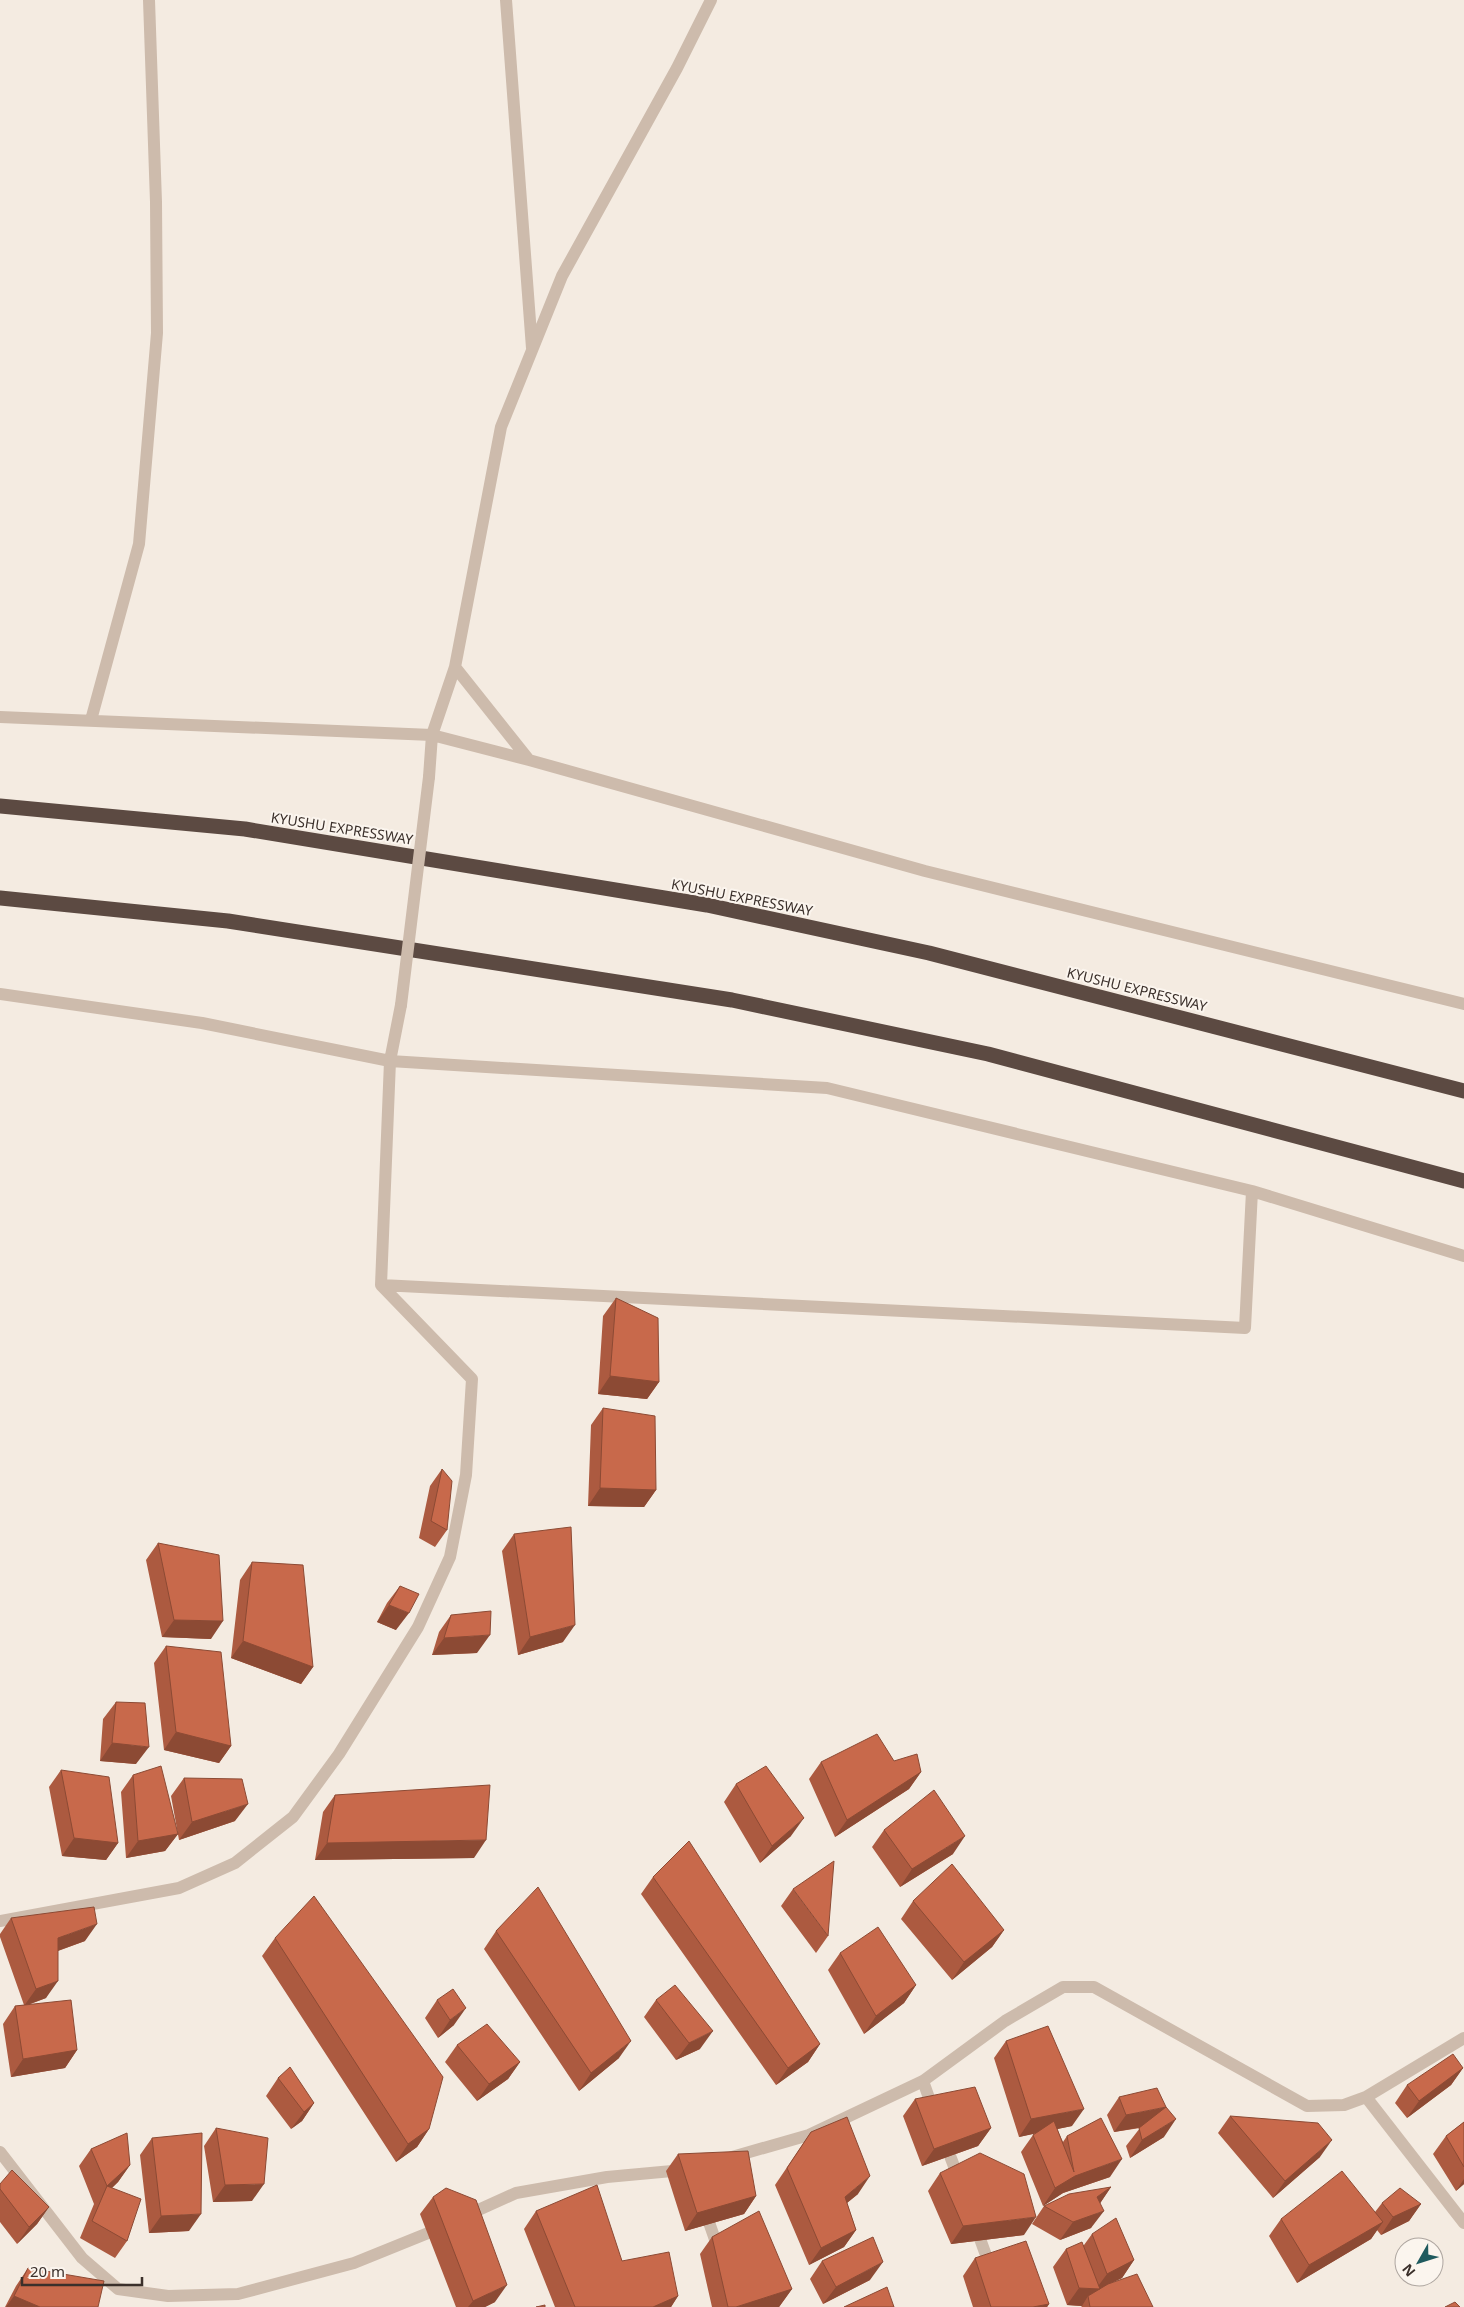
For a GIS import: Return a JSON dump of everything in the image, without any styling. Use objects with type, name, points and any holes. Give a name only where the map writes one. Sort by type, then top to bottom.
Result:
[{"type":"highway","name":"KYUSHU EXPRESSWAY","points":[[0,806],[245,829],[707,904],[929,952],[1464,1091]]},
{"type":"highway","points":[[0,898],[228,921],[732,1000],[988,1054],[1464,1181]]},
{"type":"street","points":[[91,720],[139,544],[156,343],[156,202],[149,0]]},
{"type":"street","points":[[506,0],[532,350]]},
{"type":"street","points":[[0,1921],[179,1888],[235,1863],[293,1817],[339,1754],[418,1627],[450,1557],[466,1475],[472,1379],[381,1285],[390,1061],[401,1005],[429,777],[432,735],[455,667],[501,427],[562,276],[677,68],[711,0]]},
{"type":"street","points":[[455,667],[529,760]]},
{"type":"street","points":[[0,717],[432,735],[529,760],[925,871],[1464,1004]]},
{"type":"street","points":[[0,994],[202,1023],[390,1061],[827,1088],[1252,1191],[1464,1256]]},
{"type":"street","points":[[381,1285],[1245,1328],[1252,1191]]},
{"type":"street","points":[[717,2161],[809,2135],[923,2080],[1005,2021],[1063,1987],[1094,1987],[1307,2106],[1344,2105],[1366,2097],[1464,2038]]},
{"type":"street","points":[[923,2080],[965,2198]]},
{"type":"street","points":[[1366,2097],[1464,2223]]},
{"type":"street","points":[[0,2152],[82,2258],[118,2289],[168,2296],[238,2294],[354,2263],[443,2232],[516,2193],[607,2177],[693,2171]]},
{"type":"street","points":[[699,2197],[723,2261]]},
{"type":"street","points":[[972,2216],[994,2280]]},
{"type":"building","points":[[616,1298],[658,1318],[659,1382],[610,1376]]},
{"type":"building","points":[[603,1408],[655,1416],[656,1490],[600,1488]]},
{"type":"building","points":[[442,1469],[452,1481],[447,1530],[431,1521]]},
{"type":"building","points":[[571,1527],[575,1625],[530,1637],[514,1534]]},
{"type":"building","points":[[158,1543],[219,1555],[223,1621],[174,1620]]},
{"type":"building","points":[[252,1562],[303,1565],[313,1667],[243,1641]]},
{"type":"building","points":[[400,1586],[419,1594],[409,1613],[389,1605]]},
{"type":"building","points":[[491,1611],[490,1635],[444,1638],[451,1615]]},
{"type":"building","points":[[166,1646],[221,1652],[231,1746],[176,1732]]},
{"type":"building","points":[[116,1702],[145,1703],[149,1747],[112,1743]]},
{"type":"building","points":[[877,1734],[894,1761],[917,1754],[921,1772],[847,1820],[821,1762]]},
{"type":"building","points":[[161,1766],[178,1834],[138,1841],[133,1775]]},
{"type":"building","points":[[766,1766],[804,1818],[772,1846],[736,1784]]},
{"type":"building","points":[[61,1770],[109,1777],[118,1843],[74,1838]]},
{"type":"building","points":[[184,1778],[242,1779],[248,1804],[192,1822]]},
{"type":"building","points":[[490,1785],[486,1840],[327,1843],[335,1795]]},
{"type":"building","points":[[934,1790],[965,1836],[912,1869],[884,1830]]},
{"type":"building","points":[[689,1841],[820,2044],[788,2068],[653,1877]]},
{"type":"building","points":[[834,1861],[828,1936],[793,1889]]},
{"type":"building","points":[[952,1864],[1004,1930],[964,1962],[913,1901]]},
{"type":"building","points":[[538,1887],[631,2041],[591,2073],[496,1931]]},
{"type":"building","points":[[314,1896],[443,2077],[429,2129],[408,2144],[275,1938]]},
{"type":"building","points":[[94,1907],[97,1924],[58,1938],[58,1981],[36,1989],[11,1918]]},
{"type":"building","points":[[878,1927],[916,1985],[876,2016],[840,1953]]},
{"type":"building","points":[[675,1985],[713,2031],[689,2043],[656,2000]]},
{"type":"building","points":[[453,1989],[466,2008],[450,2020],[437,2000]]},
{"type":"building","points":[[71,2000],[77,2050],[23,2059],[15,2006]]},
{"type":"building","points":[[487,2024],[520,2062],[489,2084],[457,2045]]},
{"type":"building","points":[[1048,2026],[1084,2109],[1031,2119],[1006,2041]]},
{"type":"building","points":[[1453,2054],[1463,2068],[1419,2101],[1407,2085]]},
{"type":"building","points":[[290,2067],[314,2103],[304,2112],[278,2078]]},
{"type":"building","points":[[975,2087],[991,2128],[934,2149],[915,2099]]},
{"type":"building","points":[[1157,2088],[1166,2107],[1126,2115],[1119,2097]]},
{"type":"building","points":[[1166,2107],[1176,2119],[1142,2140],[1139,2128]]},
{"type":"building","points":[[1230,2116],[1318,2123],[1332,2140],[1285,2181]]},
{"type":"building","points":[[847,2117],[870,2176],[845,2197],[856,2230],[821,2248],[787,2168],[811,2132]]},
{"type":"building","points":[[1101,2118],[1122,2159],[1075,2176],[1055,2188],[1033,2135],[1054,2121],[1074,2172],[1067,2136]]},
{"type":"building","points":[[1464,2122],[1464,2167],[1446,2136]]},
{"type":"building","points":[[216,2128],[268,2138],[264,2184],[225,2185]]},
{"type":"building","points":[[127,2133],[130,2165],[107,2186],[91,2149]]},
{"type":"building","points":[[202,2133],[201,2214],[161,2216],[152,2138]]},
{"type":"building","points":[[748,2151],[756,2196],[697,2213],[678,2154]]},
{"type":"building","points":[[980,2153],[1024,2174],[1036,2217],[963,2226],[940,2173]]},
{"type":"building","points":[[12,2170],[49,2207],[29,2227],[0,2189],[0,2184]]},
{"type":"building","points":[[1342,2171],[1383,2222],[1309,2265],[1281,2219]]},
{"type":"building","points":[[597,2185],[622,2261],[669,2252],[678,2296],[653,2307],[575,2307],[536,2211]]},
{"type":"building","points":[[107,2186],[141,2199],[127,2241],[92,2221]]},
{"type":"building","points":[[1111,2187],[1097,2197],[1104,2211],[1073,2222],[1044,2206],[1069,2194]]},
{"type":"building","points":[[446,2188],[476,2200],[507,2285],[473,2301],[433,2197]]},
{"type":"building","points":[[1400,2188],[1421,2204],[1393,2217],[1382,2203]]},
{"type":"building","points":[[759,2211],[792,2289],[736,2307],[728,2307],[712,2237]]},
{"type":"building","points":[[1116,2218],[1134,2260],[1107,2274],[1092,2234]]},
{"type":"building","points":[[873,2237],[883,2262],[836,2287],[822,2261]]},
{"type":"building","points":[[1026,2241],[1049,2304],[1033,2307],[991,2307],[975,2258]]},
{"type":"building","points":[[1082,2242],[1100,2289],[1079,2288],[1066,2249]]},
{"type":"building","points":[[28,2268],[104,2281],[98,2307],[40,2307],[14,2296]]},
{"type":"building","points":[[1137,2274],[1153,2307],[1090,2307],[1088,2296],[1108,2284]]},
{"type":"building","points":[[887,2287],[894,2307],[844,2307]]},
{"type":"building","points":[[1455,2302],[1460,2307],[1445,2307]]}]
